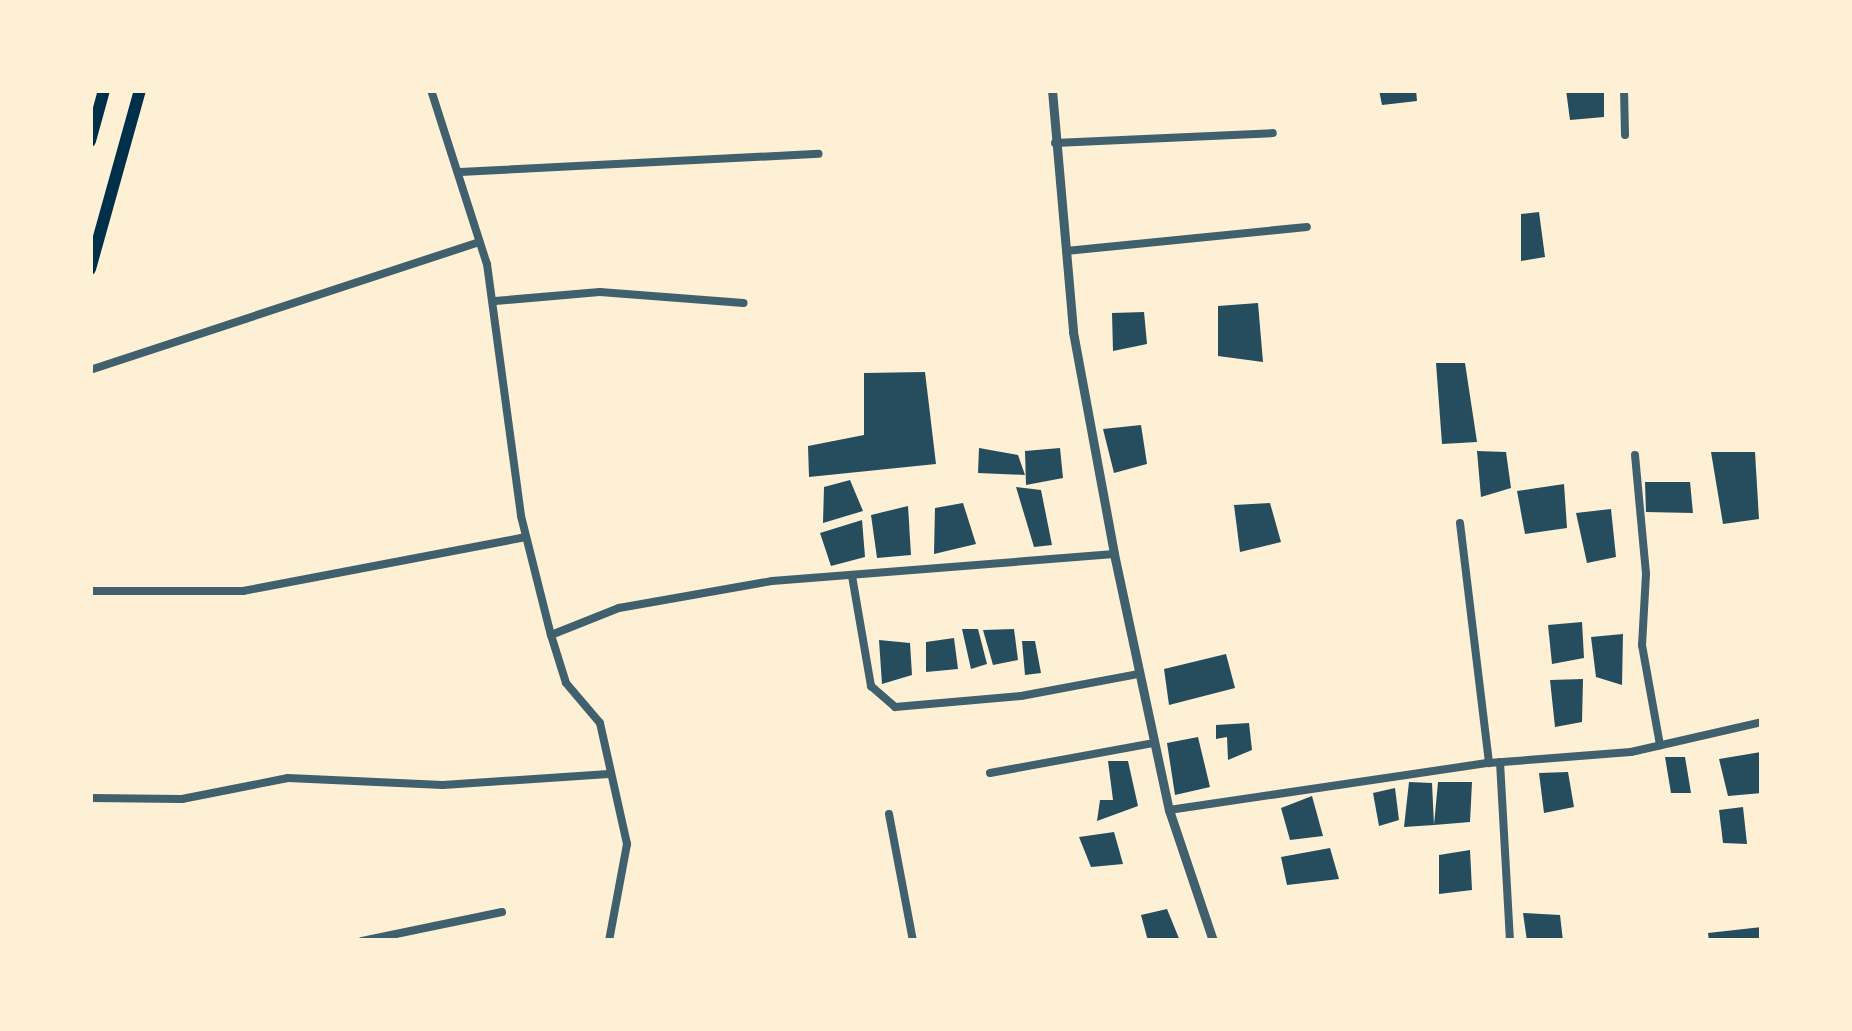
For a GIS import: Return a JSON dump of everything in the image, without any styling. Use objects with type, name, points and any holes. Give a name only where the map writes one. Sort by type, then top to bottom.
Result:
[{"type":"main road","points":[[90,141],[104,90]]},
{"type":"main road","points":[[90,269],[140,90]]},
{"type":"street","points":[[431,90],[460,172],[495,301],[526,537],[551,635],[566,683],[600,723],[627,844],[609,941]]},
{"type":"street","points":[[1052,90],[1066,251],[1114,554],[1169,810],[1213,941]]},
{"type":"street","points":[[1624,90],[1624,135]]},
{"type":"street","points":[[1055,143],[1273,134]]},
{"type":"street","points":[[460,172],[819,154]]},
{"type":"street","points":[[1066,251],[1307,226]]},
{"type":"street","points":[[90,370],[480,242]]},
{"type":"street","points":[[495,301],[600,292],[744,303]]},
{"type":"street","points":[[1635,455],[1646,574],[1642,645],[1660,745]]},
{"type":"street","points":[[1460,524],[1489,763]]},
{"type":"street","points":[[90,591],[243,591],[526,537]]},
{"type":"street","points":[[551,635],[682,595],[1114,554]]},
{"type":"street","points":[[852,576],[871,686],[895,707],[1021,696],[1139,674]]},
{"type":"street","points":[[1169,810],[1500,761],[1660,745],[1762,722]]},
{"type":"street","points":[[990,772],[1154,743]]},
{"type":"street","points":[[1500,761],[1510,941]]},
{"type":"street","points":[[90,798],[182,799],[288,778],[443,785],[610,774]]},
{"type":"street","points":[[889,814],[914,941]]},
{"type":"street","points":[[362,941],[502,912]]},
{"type":"building","points":[[1379,90],[1416,90],[1417,101],[1382,105]]},
{"type":"building","points":[[1566,90],[1604,90],[1604,117],[1570,120]]},
{"type":"building","points":[[1539,212],[1545,257],[1521,261],[1521,214]]},
{"type":"building","points":[[1258,303],[1263,362],[1218,356],[1218,306]]},
{"type":"building","points":[[1144,312],[1147,344],[1113,351],[1112,313]]},
{"type":"building","points":[[1436,363],[1465,363],[1477,442],[1442,444]]},
{"type":"building","points":[[925,372],[936,464],[809,477],[808,446],[864,435],[864,373]]},
{"type":"building","points":[[1141,425],[1147,464],[1114,473],[1103,429]]},
{"type":"building","points":[[979,448],[1018,455],[1025,475],[978,473]]},
{"type":"building","points":[[1060,448],[1063,478],[1026,485],[1025,451]]},
{"type":"building","points":[[1477,451],[1506,452],[1511,488],[1481,497]]},
{"type":"building","points":[[1711,452],[1755,452],[1759,519],[1723,524]]},
{"type":"building","points":[[850,480],[863,511],[823,523],[824,487]]},
{"type":"building","points":[[1645,482],[1690,482],[1693,513],[1646,512]]},
{"type":"building","points":[[1564,484],[1567,528],[1525,534],[1517,491]]},
{"type":"building","points":[[1016,487],[1041,490],[1052,545],[1034,547]]},
{"type":"building","points":[[963,503],[976,544],[934,554],[935,508]]},
{"type":"building","points":[[1270,503],[1281,542],[1240,552],[1234,505]]},
{"type":"building","points":[[908,506],[911,555],[877,558],[871,515]]},
{"type":"building","points":[[1611,509],[1616,557],[1587,563],[1576,513]]},
{"type":"building","points":[[862,520],[865,557],[831,566],[820,533]]},
{"type":"building","points":[[1582,622],[1584,658],[1552,664],[1548,625]]},
{"type":"building","points":[[962,629],[978,629],[987,664],[971,669]]},
{"type":"building","points":[[1014,629],[1018,660],[993,665],[983,630]]},
{"type":"building","points":[[1623,634],[1622,685],[1596,677],[1591,637]]},
{"type":"building","points":[[954,638],[958,669],[926,672],[926,642]]},
{"type":"building","points":[[879,640],[910,643],[912,675],[882,684]]},
{"type":"building","points":[[1022,641],[1035,641],[1041,673],[1025,675]]},
{"type":"building","points":[[1226,654],[1235,688],[1169,705],[1164,669]]},
{"type":"building","points":[[1583,679],[1582,722],[1555,727],[1550,680]]},
{"type":"building","points":[[1249,723],[1252,750],[1228,760],[1227,737],[1216,739],[1216,725]]},
{"type":"building","points":[[1198,737],[1210,787],[1175,795],[1167,743]]},
{"type":"building","points":[[1761,752],[1762,793],[1728,796],[1719,759]]},
{"type":"building","points":[[1665,757],[1685,757],[1691,793],[1671,793]]},
{"type":"building","points":[[1108,761],[1128,761],[1138,806],[1097,821],[1100,800],[1113,800]]},
{"type":"building","points":[[1568,772],[1574,807],[1544,813],[1539,773]]},
{"type":"building","points":[[1409,782],[1432,783],[1434,825],[1404,827]]},
{"type":"building","points":[[1438,782],[1472,782],[1470,822],[1434,825]]},
{"type":"building","points":[[1395,788],[1399,820],[1379,826],[1373,793]]},
{"type":"building","points":[[1312,796],[1323,836],[1290,840],[1281,808]]},
{"type":"building","points":[[1743,807],[1747,844],[1723,843],[1719,810]]},
{"type":"building","points":[[1114,832],[1123,864],[1091,867],[1079,837]]},
{"type":"building","points":[[1330,848],[1339,879],[1287,885],[1281,857]]},
{"type":"building","points":[[1470,850],[1472,890],[1439,894],[1439,855]]},
{"type":"building","points":[[1167,909],[1180,941],[1148,941],[1141,915]]},
{"type":"building","points":[[1523,913],[1560,915],[1563,941],[1527,941]]},
{"type":"building","points":[[1762,927],[1762,941],[1709,941],[1708,933]]}]
